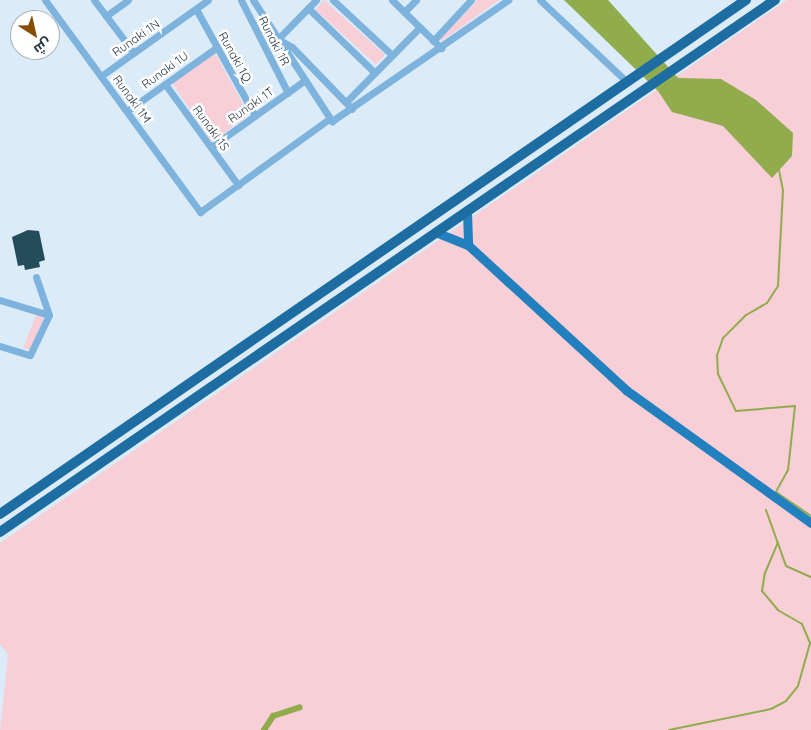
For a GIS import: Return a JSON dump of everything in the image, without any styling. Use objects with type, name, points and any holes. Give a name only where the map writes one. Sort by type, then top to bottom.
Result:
[{"type":"highway","points":[[0,514],[746,0]]},
{"type":"highway","points":[[0,532],[775,0]]},
{"type":"highway","points":[[184,386],[192,391],[194,400]]},
{"type":"main road","points":[[468,212],[468,245]]},
{"type":"main road","points":[[438,233],[468,245],[626,390],[811,523]]},
{"type":"street","points":[[94,0],[134,53]]},
{"type":"street","points":[[106,16],[128,0]]},
{"type":"street","name":"Runaki 1N","points":[[101,76],[208,0]]},
{"type":"street","name":"Runaki 1R","points":[[241,0],[288,93]]},
{"type":"street","points":[[278,39],[316,0]]},
{"type":"street","points":[[333,0],[392,55]]},
{"type":"street","points":[[392,0],[441,48]]},
{"type":"street","points":[[404,12],[416,0]]},
{"type":"street","points":[[433,40],[471,0]]},
{"type":"street","points":[[238,185],[329,119],[336,120],[508,0]]},
{"type":"street","points":[[540,0],[630,79]]},
{"type":"street","name":"Runaki 1M","points":[[48,1],[200,212],[238,185]]},
{"type":"street","points":[[257,2],[278,39],[329,119]]},
{"type":"street","name":"Runaki 1Q","points":[[196,8],[255,116]]},
{"type":"street","points":[[308,8],[375,73]]},
{"type":"street","points":[[346,102],[420,27]]},
{"type":"street","points":[[278,39],[292,47],[352,109]]},
{"type":"street","name":"Runaki 1U","points":[[127,111],[217,46]]},
{"type":"street","name":"Runaki 1T","points":[[211,147],[304,81]]},
{"type":"street","name":"Runaki 1S","points":[[165,84],[238,185]]},
{"type":"street","points":[[0,346],[30,355],[49,315],[36,277]]},
{"type":"street","points":[[0,300],[49,315]]},
{"type":"shaded area","points":[[324,0],[385,55],[376,65],[315,10]]},
{"type":"shaded area","points":[[478,0],[499,0],[442,41],[440,39]]},
{"type":"shaded area","points":[[564,0],[608,0],[678,78],[721,79],[756,100],[793,133],[792,156],[772,178],[723,126],[672,112],[658,91]]},
{"type":"shaded area","points":[[787,0],[811,0],[811,730],[0,730],[8,655],[0,644],[0,543]]},
{"type":"shaded area","points":[[215,53],[249,115],[212,142],[172,83]]},
{"type":"shaded area","points":[[36,315],[44,318],[30,350],[23,348]]},
{"type":"building","points":[[28,230],[39,231],[45,260],[39,262],[40,267],[25,270],[24,265],[18,266],[12,237]]},
{"type":"waterway","points":[[779,170],[783,190],[778,286],[767,303],[746,315],[723,338],[717,355],[718,374],[736,411],[795,406],[788,470],[776,492],[811,516]]},
{"type":"waterway","points":[[766,510],[786,566],[811,577]]},
{"type":"waterway","points":[[669,730],[771,709],[786,701],[798,686],[810,643],[802,624],[778,610],[762,591],[765,573],[778,543]]},
{"type":"waterway","points":[[264,730],[273,716],[300,707]]}]
